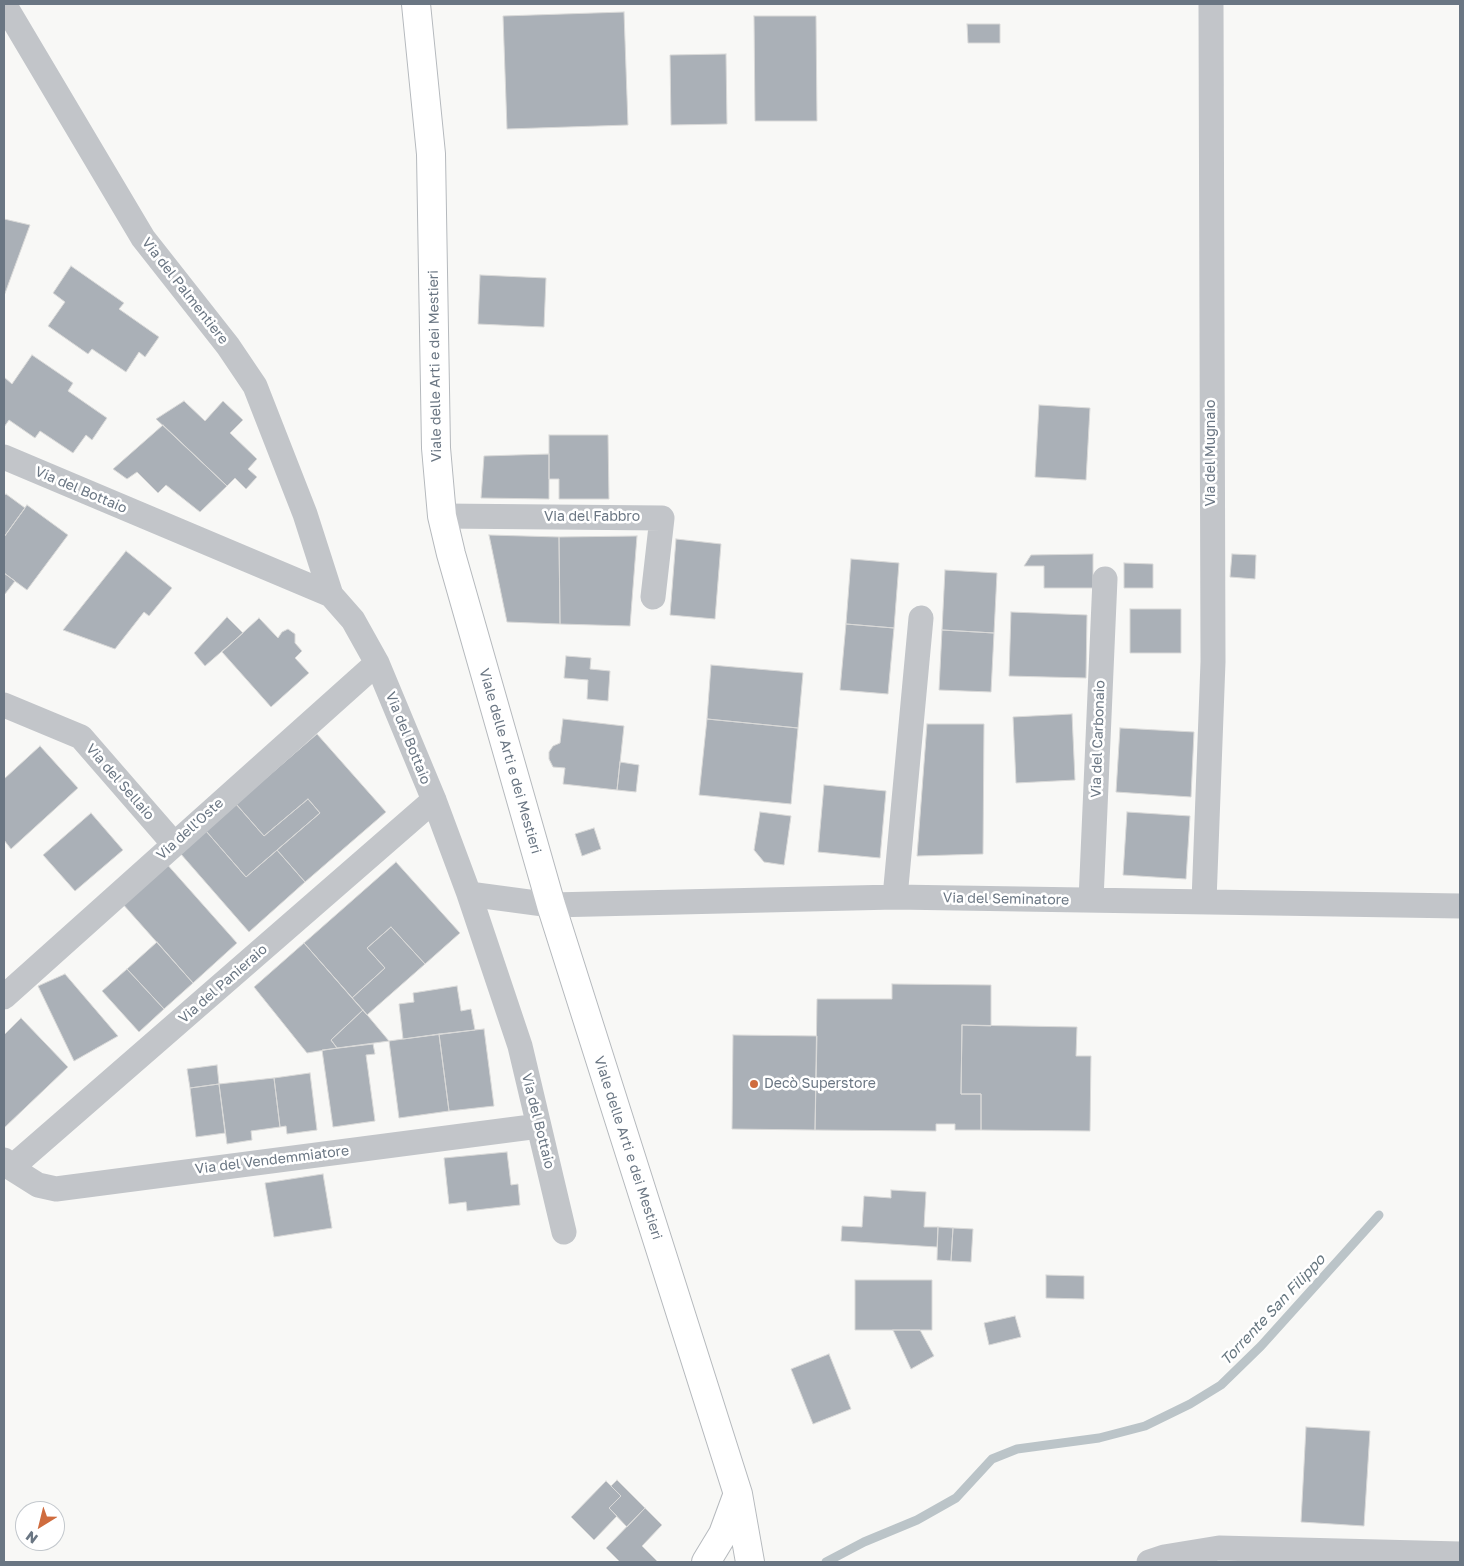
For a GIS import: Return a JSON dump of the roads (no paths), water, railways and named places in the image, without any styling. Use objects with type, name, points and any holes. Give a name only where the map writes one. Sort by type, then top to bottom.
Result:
[{"type":"street","name":"Via del Palmentiere","points":[[4,4],[143,238],[228,346],[255,386],[305,514],[331,595]]},
{"type":"street","name":"Viale delle Arti e dei Mestieri","points":[[416,4],[431,154],[436,448],[442,516],[451,554],[551,905],[738,1494],[750,1562]]},
{"type":"street","name":"Via del Mugnaio","points":[[1204,901],[1213,662],[1211,4]]},
{"type":"street","name":"Via del Bottaio","points":[[4,457],[331,595],[353,620],[377,662],[434,800],[469,894],[520,1046],[564,1232]]},
{"type":"street","name":"Via del Fabbro","points":[[442,516],[662,518],[654,597]]},
{"type":"street","name":"Via del Carbonaio","points":[[1091,900],[1105,579]]},
{"type":"street","points":[[895,897],[921,618]]},
{"type":"street","name":"Via dell'Oste","points":[[4,996],[377,662]]},
{"type":"street","name":"Via del Sellaio","points":[[4,705],[81,737],[174,844]]},
{"type":"street","name":"Via del Panieraio","points":[[8,1164],[434,800]]},
{"type":"street","name":"Via del Seminatore","points":[[469,894],[551,905],[895,897],[1460,906]]},
{"type":"street","name":"Via del Vendemmiatore","points":[[8,1164],[38,1185],[56,1189],[539,1126]]},
{"type":"street","points":[[706,1562],[723,1534],[738,1494]]},
{"type":"street","points":[[1149,1562],[1164,1557],[1219,1548],[1306,1556],[1460,1554]]},
{"type":"waterway","name":"Torrente San Filippo","points":[[826,1562],[864,1542],[917,1520],[956,1498],[992,1459],[1017,1449],[1099,1438],[1145,1426],[1190,1404],[1221,1385],[1261,1346],[1379,1215]]},
{"type":"place","name":"Decò Superstore","points":[[754,1084]]}]
